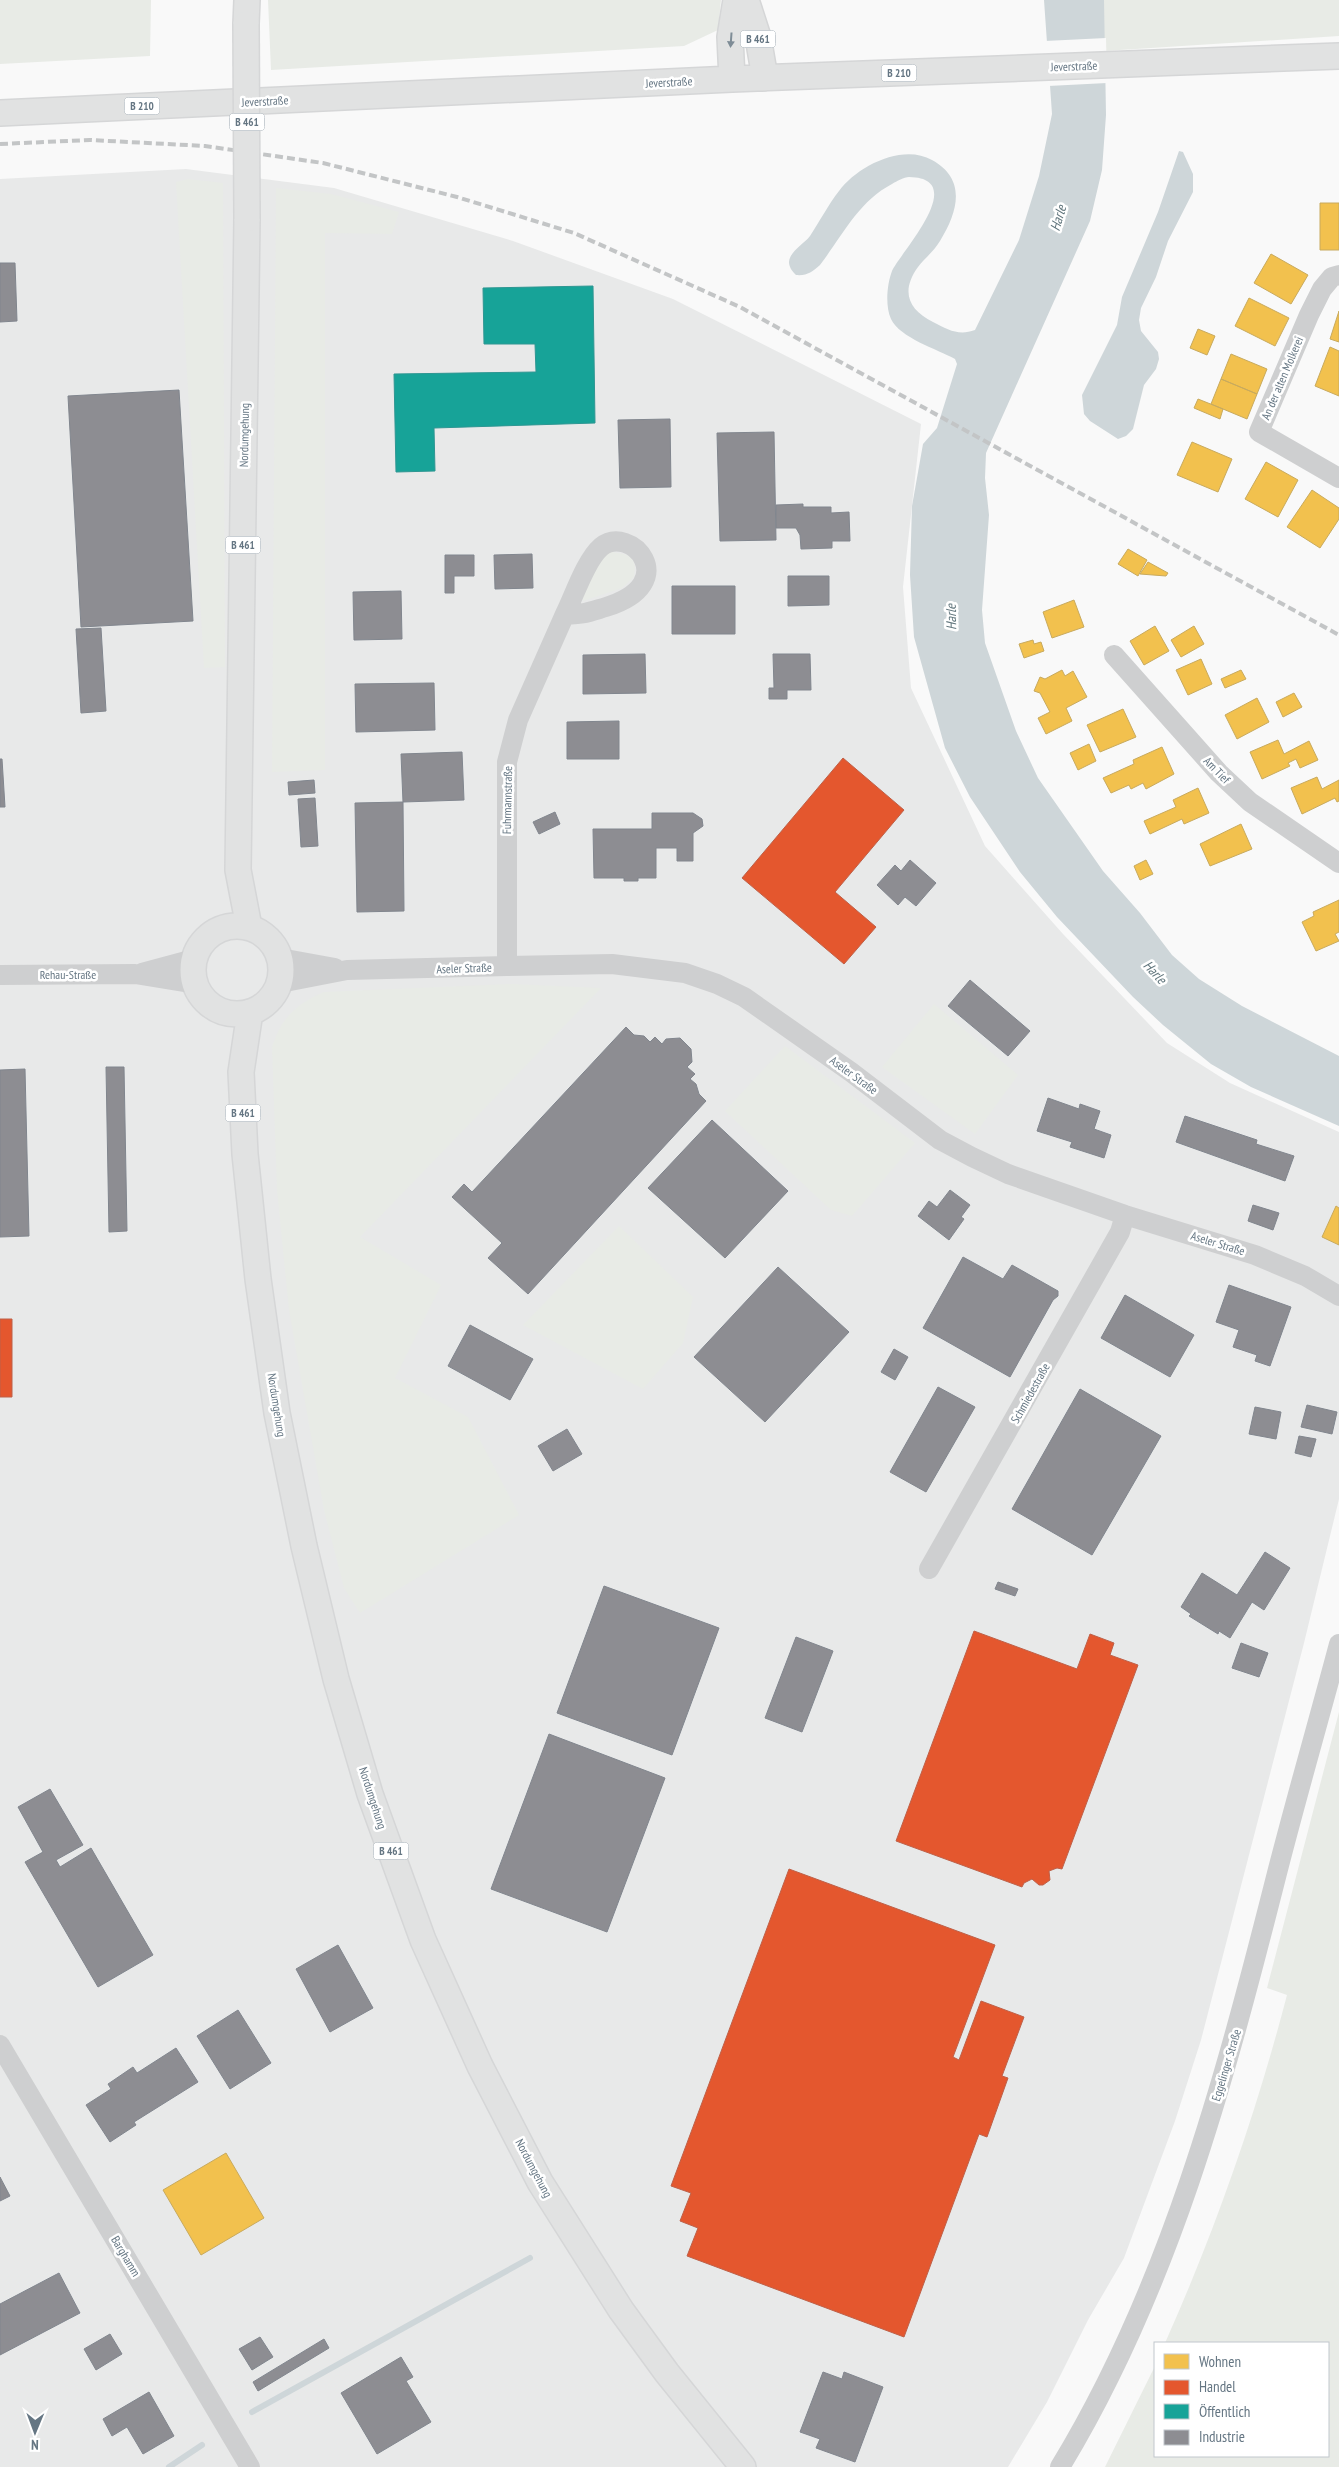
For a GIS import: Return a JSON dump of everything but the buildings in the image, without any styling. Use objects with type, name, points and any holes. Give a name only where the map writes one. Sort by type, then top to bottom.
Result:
[{"type":"main road","name":"B 461","points":[[732,79],[730,37],[736,0]]},
{"type":"main road","name":"B 461","points":[[746,0],[758,37],[765,78]]},
{"type":"main road","name":"Nordumgehung","points":[[247,12],[247,219],[238,870],[250,927]]},
{"type":"main road","name":"Jeverstraße","points":[[0,113],[732,79],[1339,56]]},
{"type":"main road","name":"Nordumgehung","points":[[219,930],[238,870]]},
{"type":"main road","points":[[234,926],[250,927],[262,933],[272,943],[280,958],[282,970],[280,983],[274,996],[263,1006],[250,1012],[237,1014],[223,1012],[206,1001],[196,984],[194,959],[207,936],[234,926]]},
{"type":"main road","name":"Nordumgehung","points":[[223,1012],[241,1072]]},
{"type":"main road","name":"Nordumgehung","points":[[250,1012],[241,1072],[244,1154],[258,1279],[277,1413],[302,1536],[341,1696],[370,1794],[423,1940],[480,2066],[540,2182],[577,2243],[667,2373],[743,2467]]},
{"type":"street","name":"An der alten Molkerei","points":[[1339,275],[1332,277],[1322,289],[1259,432],[1339,478]]},
{"type":"street","name":"Fuhrmannstraße","points":[[507,966],[507,762],[518,720],[565,614]]},
{"type":"street","name":"Am Tief","points":[[1114,655],[1219,773],[1250,802],[1339,863]]},
{"type":"street","name":"Aseler Straße","points":[[280,958],[346,970]]},
{"type":"street","name":"Rehau-Straße","points":[[135,974],[194,959]]},
{"type":"street","name":"Aseler Straße","points":[[280,983],[346,970],[507,966],[638,966],[686,973],[744,997],[948,1144],[1008,1174],[1125,1215],[1273,1262],[1306,1276],[1339,1296]]},
{"type":"street","name":"Rehau-Straße","points":[[0,975],[135,974],[196,984]]},
{"type":"street","name":"Schmiedestraße","points":[[929,1569],[1120,1232],[1125,1215]]},
{"type":"street","name":"Eggelinger Straße","points":[[1060,2467],[1113,2366],[1146,2297],[1172,2234],[1211,2116],[1242,2010],[1339,1644]]},
{"type":"street","name":"Barghamm","points":[[0,2045],[250,2467]]},
{"type":"shaded area","points":[[0,0],[151,0],[150,56],[0,64]]},
{"type":"shaded area","points":[[268,0],[721,0],[718,30],[684,46],[271,70]]},
{"type":"shaded area","points":[[1104,0],[1339,0],[1339,36],[1104,51]]},
{"type":"shaded area","points":[[186,169],[334,188],[513,241],[673,299],[921,424],[903,587],[911,688],[985,846],[1063,934],[1167,1043],[1230,1083],[1339,1132],[1339,1499],[1304,1643],[1201,2040],[1175,2121],[1124,2258],[1088,2320],[1047,2402],[1008,2467],[0,2467],[0,179]]},
{"type":"shaded area","points":[[188,179],[223,183],[225,667],[204,668],[176,182]]},
{"type":"shaded area","points":[[276,188],[331,194],[399,212],[392,234],[325,233],[325,770],[272,772]]},
{"type":"shaded area","points":[[611,552],[624,554],[632,558],[635,566],[634,577],[622,588],[583,601],[583,596],[597,565],[601,559]]},
{"type":"shaded area","points":[[512,984],[601,988],[360,1237],[441,1285],[395,1378],[468,1417],[519,1515],[360,1613],[344,1588],[324,1510],[289,1310],[277,1190],[272,1047],[280,1027],[291,1013],[305,1001],[324,992]]},
{"type":"shaded area","points":[[934,1004],[1018,1075],[975,1134],[882,1067]]},
{"type":"shaded area","points":[[785,1046],[915,1143],[852,1216],[831,1210],[725,1111]]},
{"type":"shaded area","points":[[619,1226],[693,1297],[683,1343],[643,1389],[523,1325]]},
{"type":"shaded area","points":[[1339,1712],[1339,2467],[1105,2467],[1154,2368],[1154,2457],[1329,2457],[1329,2342],[1165,2342],[1201,2258],[1233,2172],[1275,2040],[1287,1995],[1267,1988]]},
{"type":"water","name":"Harle","points":[[1044,0],[1104,0],[1106,115],[1102,170],[1090,221],[986,453],[985,478],[989,515],[982,610],[985,643],[1016,731],[1038,778],[1103,871],[1140,913],[1172,955],[1199,979],[1242,1006],[1339,1056],[1339,1126],[1251,1087],[1211,1064],[1163,1025],[1133,997],[1057,917],[1020,872],[970,797],[945,748],[914,637],[910,575],[912,506],[923,444],[937,428],[957,364],[955,359],[902,332],[891,319],[887,302],[892,271],[927,218],[933,202],[934,190],[926,181],[909,177],[898,180],[880,191],[860,210],[820,265],[814,270],[806,274],[796,275],[790,266],[789,262],[792,254],[810,236],[839,191],[857,173],[881,160],[895,156],[920,155],[932,160],[951,177],[955,186],[956,197],[951,219],[938,245],[912,276],[909,284],[910,299],[918,312],[944,327],[959,332],[975,330],[1019,240],[1039,176],[1052,114]]},
{"type":"water","points":[[1179,151],[1183,152],[1193,174],[1193,192],[1168,241],[1156,277],[1141,308],[1139,320],[1141,331],[1158,352],[1159,359],[1156,369],[1144,385],[1133,429],[1126,436],[1118,439],[1090,421],[1084,414],[1082,395],[1117,325],[1122,297],[1158,212]]},
{"type":"pier","points":[[1106,38],[1107,83],[1048,86],[1045,41]]},
{"type":"waterway","points":[[252,2412],[530,2258]]},
{"type":"waterway","points":[[169,2467],[202,2445]]},
{"type":"railway","points":[[0,144],[90,140],[205,146],[323,163],[457,197],[574,233],[740,307],[1339,635]]}]
